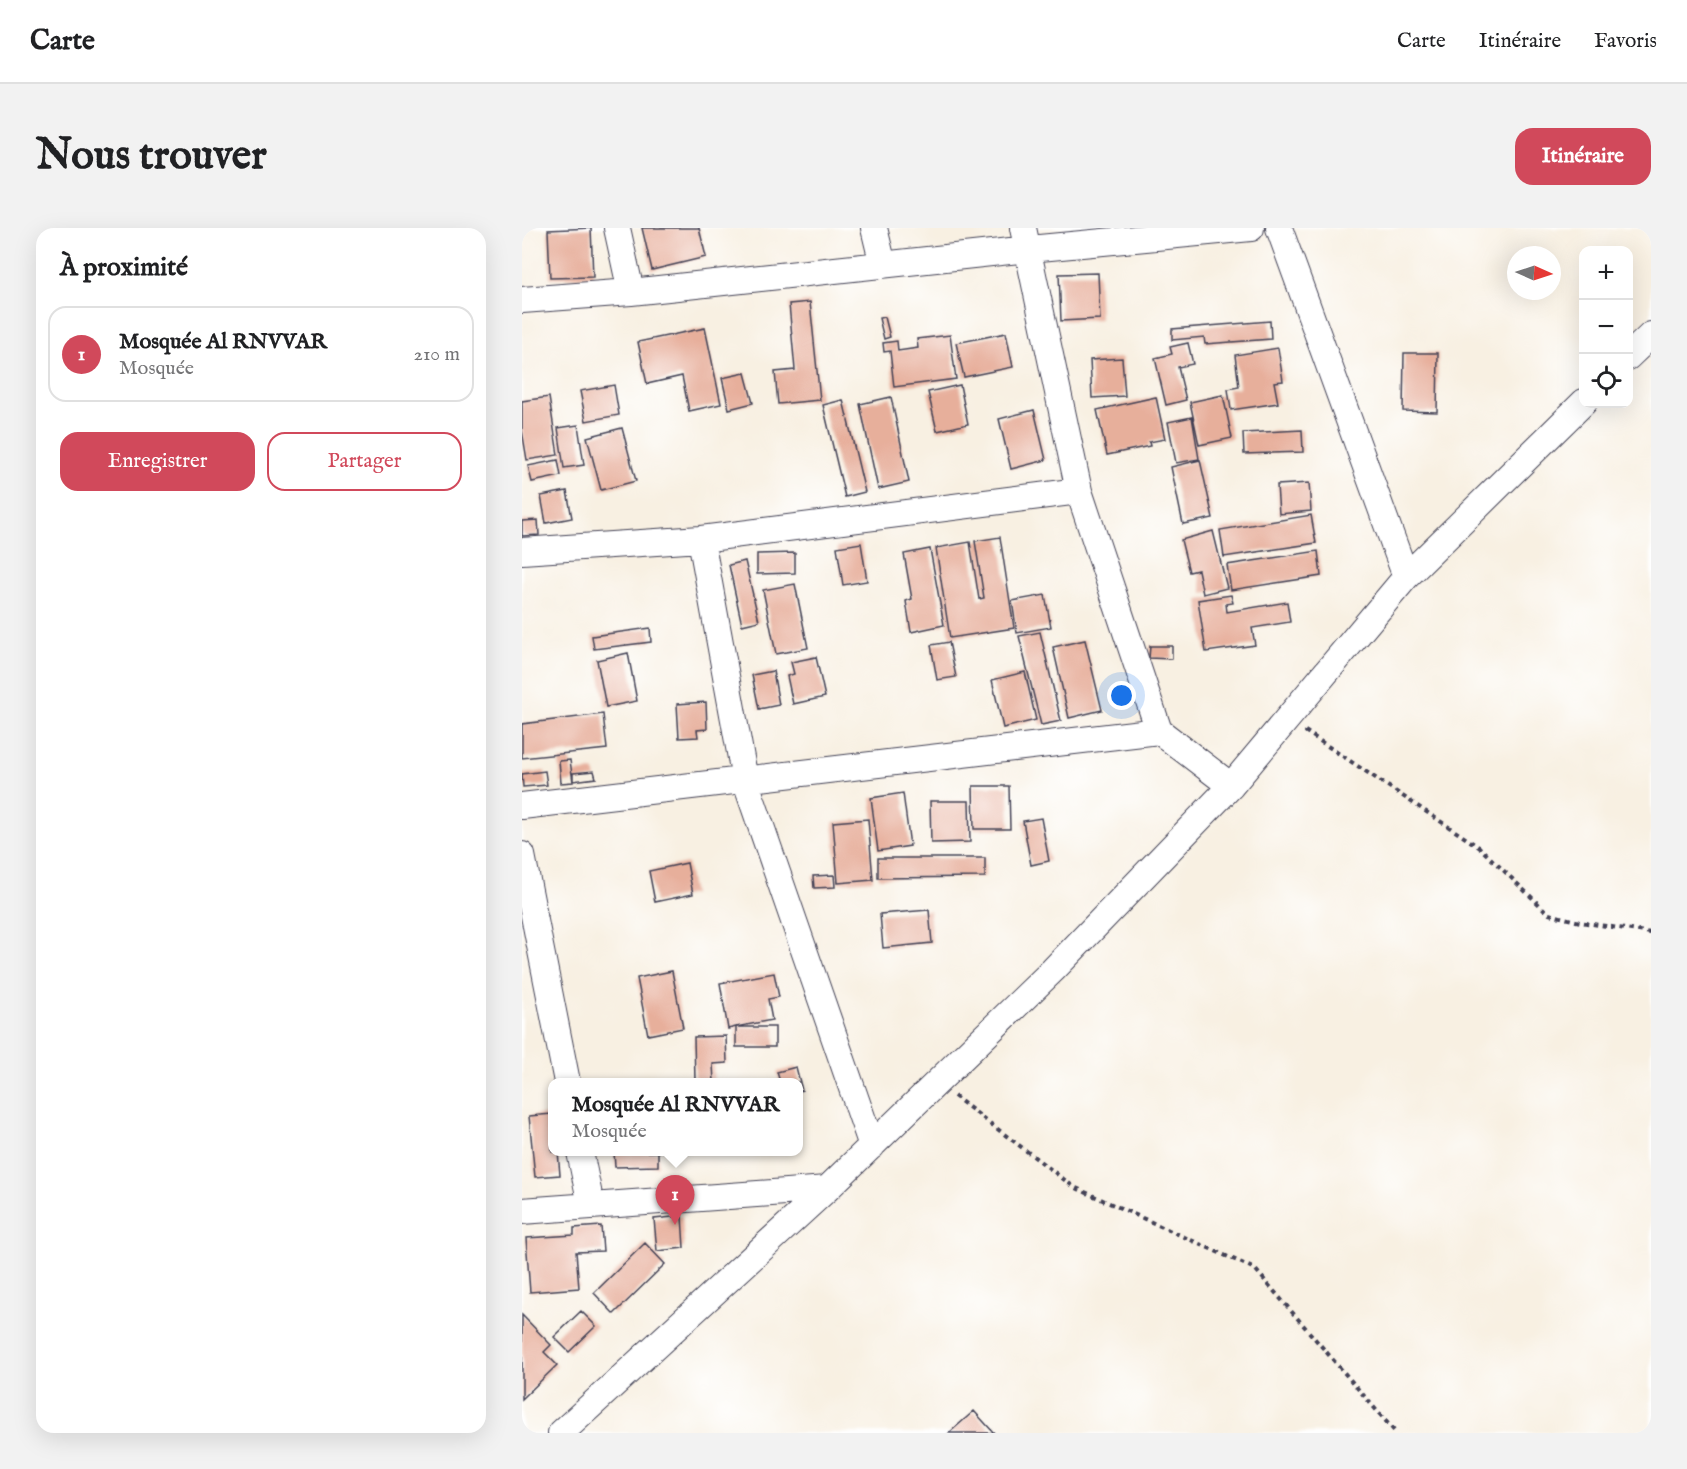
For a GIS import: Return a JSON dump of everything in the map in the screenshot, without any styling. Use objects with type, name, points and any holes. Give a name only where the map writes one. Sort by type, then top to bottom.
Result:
[{"type":"street","points":[[617,228],[631,292]]},
{"type":"street","points":[[874,228],[883,265]]},
{"type":"street","points":[[522,300],[631,292],[883,265],[1026,238],[1251,228]]},
{"type":"street","points":[[1279,228],[1406,577]]},
{"type":"street","points":[[1026,238],[1079,491],[1159,731],[1231,786]]},
{"type":"street","points":[[1632,354],[1651,335]]},
{"type":"street","points":[[561,1433],[872,1146],[1053,970],[1231,786],[1406,577],[1579,407]]},
{"type":"street","points":[[522,551],[701,539],[1079,491]]},
{"type":"street","points":[[701,539],[745,780],[872,1146]]},
{"type":"street","points":[[522,806],[1159,731]]},
{"type":"street","points":[[522,855],[566,1078]]},
{"type":"street","points":[[581,1156],[591,1205]]},
{"type":"street","points":[[522,1211],[827,1188]]},
{"type":"path","points":[[1287,719],[1479,847],[1549,914],[1580,922],[1651,933]]},
{"type":"path","points":[[936,1083],[1074,1187],[1255,1269],[1396,1433]]},
{"type":"building","points":[[591,228],[593,277],[550,278],[548,230]]},
{"type":"building","points":[[642,228],[699,228],[706,257],[652,270]]},
{"type":"building","points":[[1098,273],[1100,319],[1061,321],[1059,274]]},
{"type":"building","points":[[810,302],[820,400],[778,404],[775,372],[795,370],[789,304]]},
{"type":"building","points":[[885,317],[890,337],[884,339],[879,318]]},
{"type":"building","points":[[1270,321],[1271,339],[1205,344],[1204,337],[1172,340],[1172,329]]},
{"type":"building","points":[[705,328],[721,404],[689,411],[682,376],[647,384],[638,342]]},
{"type":"building","points":[[1006,333],[1013,367],[964,377],[956,343]]},
{"type":"building","points":[[950,335],[956,379],[894,387],[890,351],[884,352],[883,343],[897,341],[898,351],[918,348],[917,339]]},
{"type":"building","points":[[1188,343],[1193,364],[1178,367],[1186,400],[1166,405],[1155,358],[1172,354],[1170,347]]},
{"type":"building","points":[[1278,348],[1283,381],[1274,382],[1278,403],[1231,410],[1228,389],[1239,387],[1235,355]]},
{"type":"building","points":[[1404,353],[1438,353],[1437,412],[1403,411]]},
{"type":"building","points":[[1122,358],[1125,396],[1092,398],[1090,360]]},
{"type":"building","points":[[745,373],[753,403],[729,409],[722,378]]},
{"type":"building","points":[[614,385],[619,415],[586,421],[580,391]]},
{"type":"building","points":[[960,385],[968,424],[937,431],[928,392]]},
{"type":"building","points":[[1223,395],[1232,438],[1199,445],[1190,402]]},
{"type":"building","points":[[549,397],[558,455],[527,460],[522,430],[522,401]]},
{"type":"building","points":[[891,397],[909,482],[878,489],[860,404]]},
{"type":"building","points":[[1156,397],[1165,439],[1149,442],[1150,446],[1107,455],[1097,410]]},
{"type":"building","points":[[843,400],[865,492],[845,497],[823,405]]},
{"type":"building","points":[[1034,410],[1046,460],[1011,469],[999,419]]},
{"type":"building","points":[[1192,417],[1199,459],[1176,463],[1168,422]]},
{"type":"building","points":[[578,425],[584,465],[564,468],[558,428]]},
{"type":"building","points":[[622,428],[636,481],[601,490],[587,437]]},
{"type":"building","points":[[1302,430],[1303,452],[1244,454],[1243,433]]},
{"type":"building","points":[[558,460],[561,476],[532,482],[528,466]]},
{"type":"building","points":[[1200,460],[1213,518],[1183,524],[1171,467]]},
{"type":"building","points":[[1309,483],[1311,511],[1279,514],[1277,485]]},
{"type":"building","points":[[567,491],[572,518],[546,523],[541,496]]},
{"type":"building","points":[[1311,515],[1316,543],[1224,557],[1220,530]]},
{"type":"building","points":[[538,520],[539,535],[522,536],[522,521]]},
{"type":"building","points":[[1213,531],[1227,588],[1203,594],[1198,570],[1189,572],[1181,540]]},
{"type":"building","points":[[1000,537],[1014,628],[950,638],[936,548],[970,542],[979,599],[984,598],[975,541]]},
{"type":"building","points":[[861,543],[867,581],[843,585],[837,547]]},
{"type":"building","points":[[930,549],[944,625],[911,632],[906,601],[912,599],[904,554]]},
{"type":"building","points":[[1318,551],[1321,576],[1231,590],[1227,565]]},
{"type":"building","points":[[795,553],[795,573],[757,574],[757,554]]},
{"type":"building","points":[[745,561],[759,621],[742,625],[729,565]]},
{"type":"building","points":[[795,584],[808,648],[776,654],[763,590]]},
{"type":"building","points":[[1045,595],[1051,627],[1017,633],[1012,601]]},
{"type":"building","points":[[1231,595],[1233,603],[1226,604],[1227,612],[1287,602],[1290,622],[1252,628],[1255,645],[1206,652],[1198,600]]},
{"type":"building","points":[[650,628],[651,642],[594,649],[592,636]]},
{"type":"building","points":[[1040,632],[1061,721],[1041,725],[1019,636]]},
{"type":"building","points":[[1085,640],[1102,710],[1069,718],[1053,647]]},
{"type":"building","points":[[949,642],[956,677],[937,680],[931,645]]},
{"type":"building","points":[[1150,646],[1172,646],[1172,659],[1149,658]]},
{"type":"building","points":[[628,653],[637,701],[606,707],[597,660]]},
{"type":"building","points":[[816,657],[825,697],[793,704],[787,676],[794,674],[791,662]]},
{"type":"building","points":[[773,671],[779,705],[759,709],[752,675]]},
{"type":"building","points":[[1025,672],[1036,720],[1003,728],[992,680]]},
{"type":"building","points":[[706,702],[707,729],[697,730],[698,737],[679,738],[677,704]]},
{"type":"building","points":[[603,714],[607,749],[522,758],[522,724]]},
{"type":"building","points":[[570,760],[573,782],[561,783],[559,761]]},
{"type":"building","points":[[545,771],[547,785],[523,787],[522,774]]},
{"type":"building","points":[[594,771],[596,778],[573,781],[573,773]]},
{"type":"building","points":[[973,786],[1009,786],[1010,829],[974,829]]},
{"type":"building","points":[[903,793],[910,846],[878,851],[871,798]]},
{"type":"building","points":[[930,801],[969,801],[970,842],[931,843]]},
{"type":"building","points":[[1041,818],[1049,861],[1031,865],[1023,821]]},
{"type":"building","points":[[868,819],[873,880],[838,883],[833,822]]},
{"type":"building","points":[[878,858],[985,858],[985,877],[878,878]]},
{"type":"building","points":[[687,863],[693,894],[655,902],[649,871]]},
{"type":"building","points":[[834,875],[835,887],[814,888],[813,876]]},
{"type":"building","points":[[929,910],[932,943],[883,948],[880,914]]},
{"type":"building","points":[[672,971],[683,1028],[648,1035],[637,978]]},
{"type":"building","points":[[774,973],[779,997],[768,999],[772,1020],[728,1029],[720,983]]},
{"type":"building","points":[[736,1027],[775,1027],[775,1047],[736,1047]]},
{"type":"building","points":[[726,1036],[727,1063],[713,1064],[714,1078],[695,1078],[694,1037]]},
{"type":"building","points":[[796,1067],[799,1078],[779,1078],[777,1072]]},
{"type":"building","points":[[548,1114],[548,1156],[558,1156],[560,1175],[535,1177],[529,1116]]},
{"type":"building","points":[[614,1156],[658,1156],[658,1166],[615,1167]]},
{"type":"building","points":[[682,1216],[684,1248],[657,1251],[654,1219]]},
{"type":"building","points":[[601,1226],[603,1251],[576,1252],[579,1288],[530,1292],[526,1238],[574,1235],[574,1228]]},
{"type":"building","points":[[645,1243],[665,1264],[614,1314],[594,1293]]},
{"type":"building","points":[[581,1311],[596,1326],[569,1352],[554,1337]]},
{"type":"building","points":[[522,1315],[551,1345],[544,1352],[557,1365],[522,1399]]},
{"type":"building","points":[[974,1411],[994,1433],[949,1433]]},
{"type":"place","name":"Mosquée Al RNVVAR","points":[[675,1225]]}]
